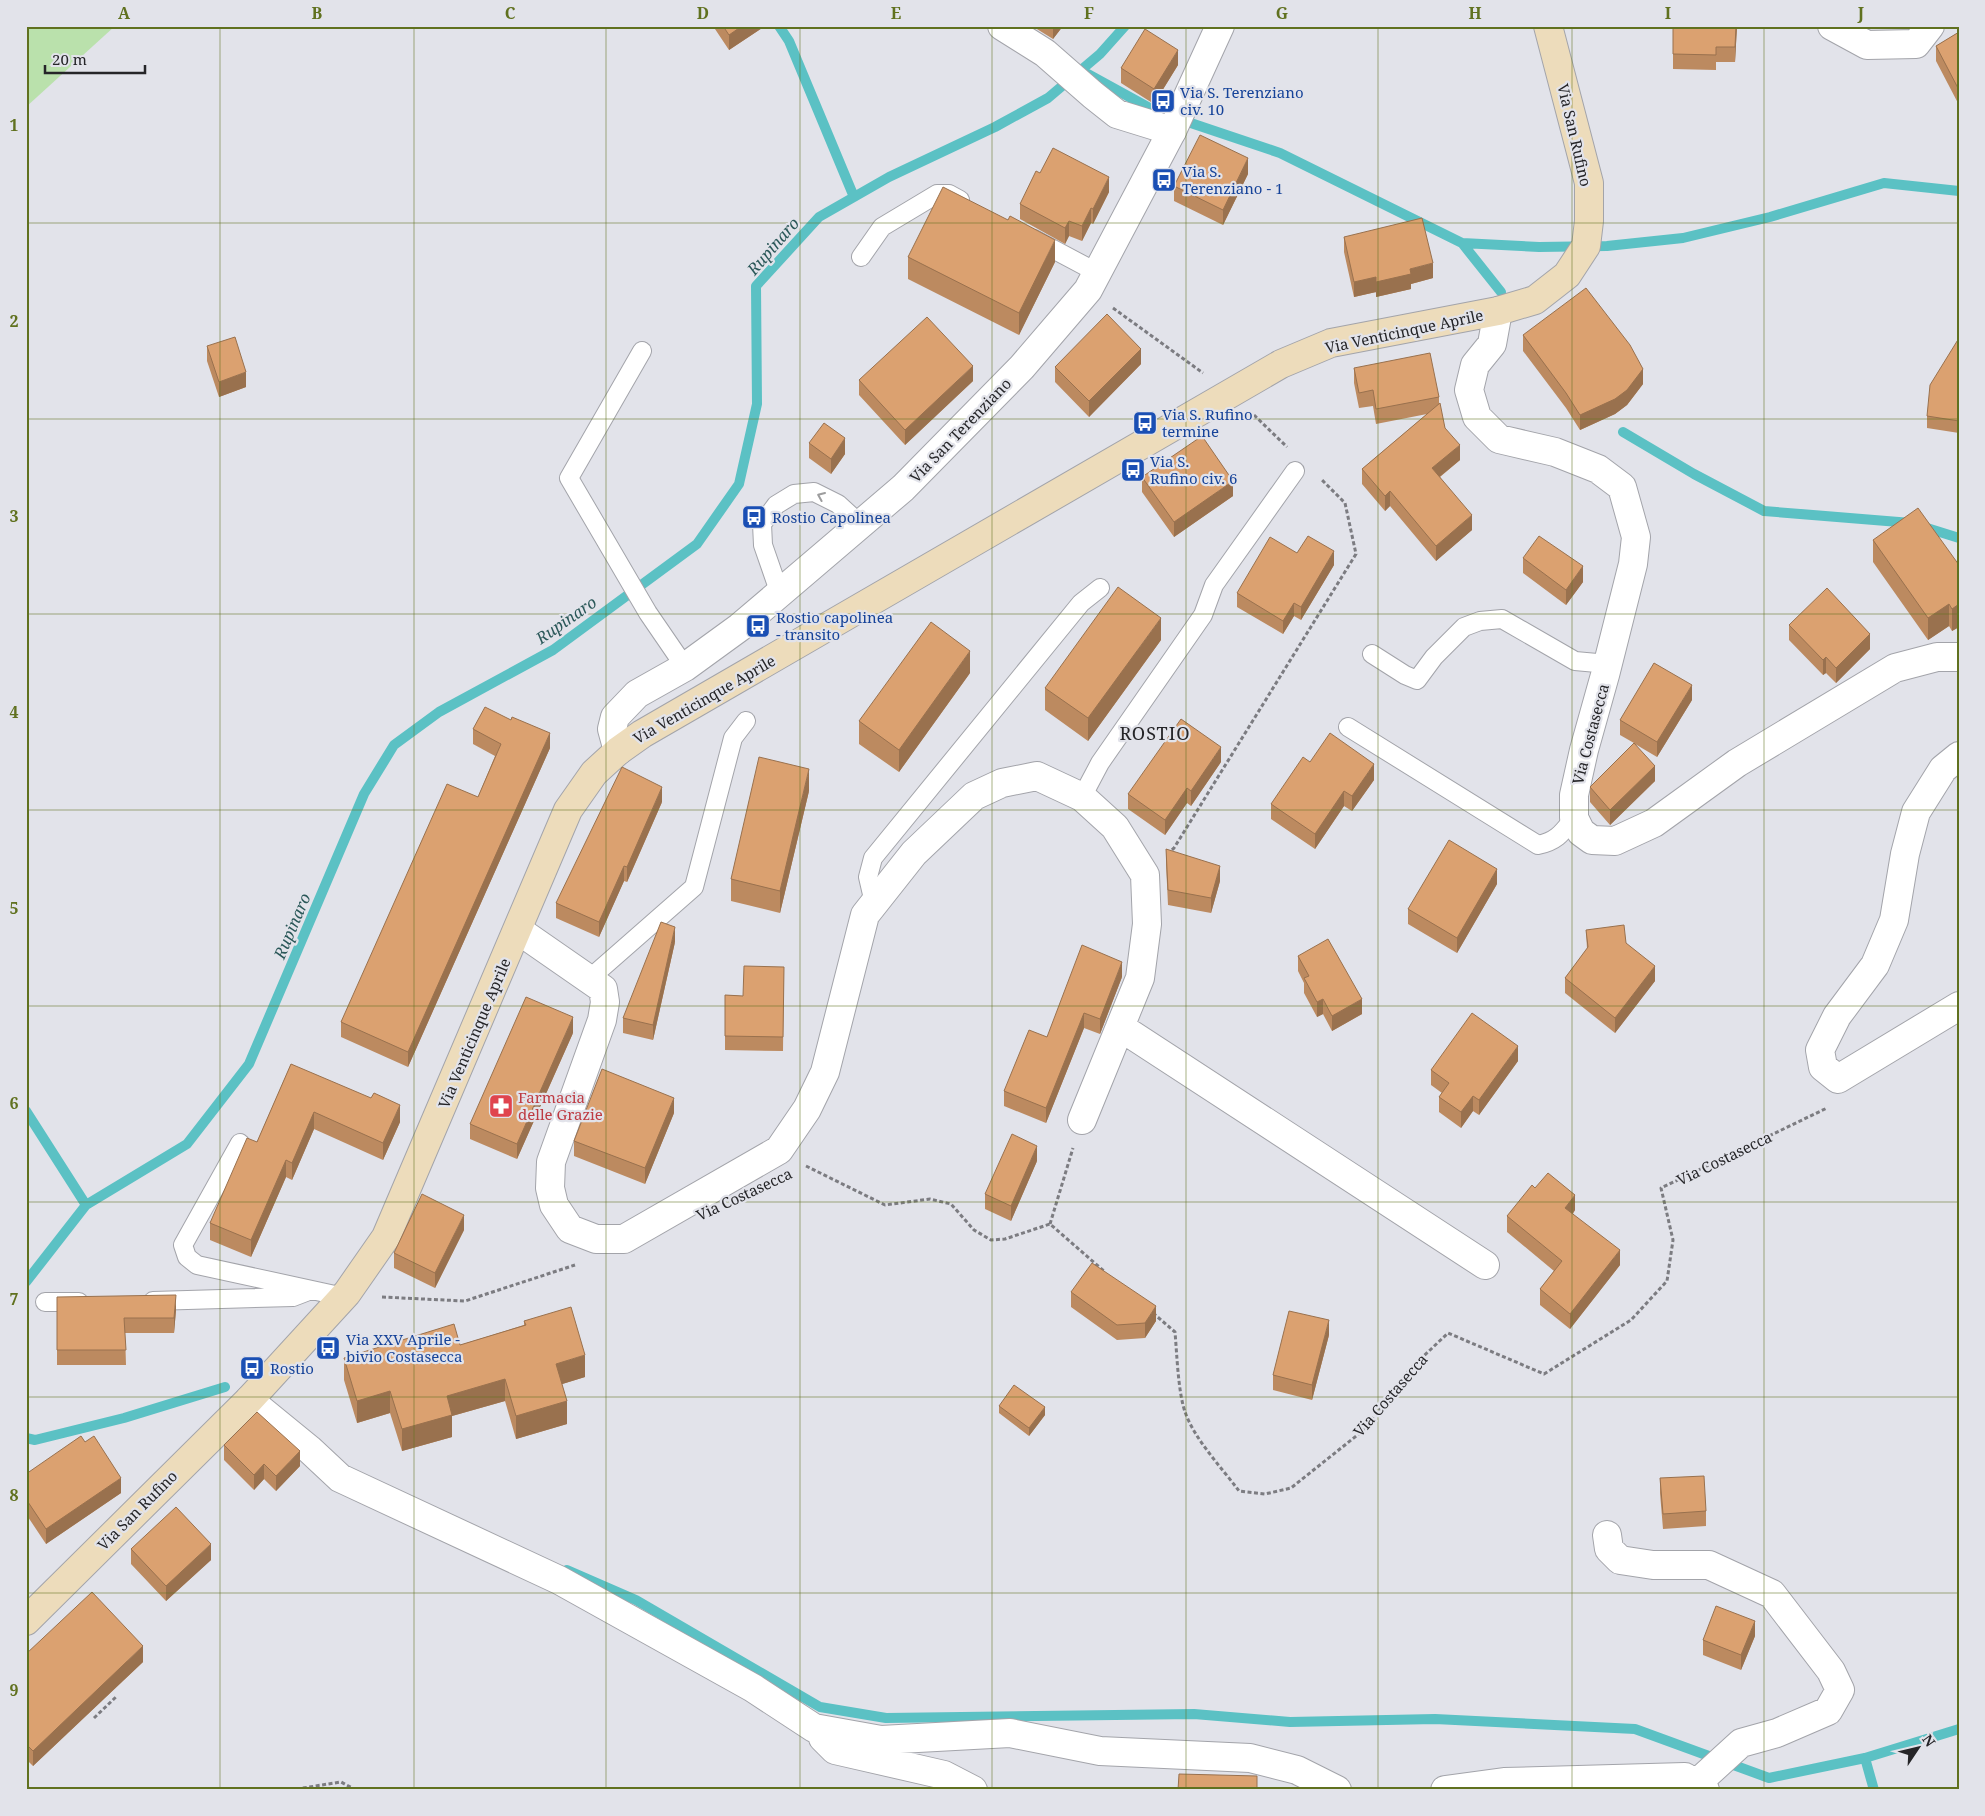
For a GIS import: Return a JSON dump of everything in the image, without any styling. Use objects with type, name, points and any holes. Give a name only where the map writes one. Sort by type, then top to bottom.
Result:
[{"type":"main road","name":"Via San Rufino","points":[[1548,26],[1589,183],[1589,221],[1586,246]]},
{"type":"main road","name":"Via Venticinque Aprile","points":[[249,1400],[345,1295],[386,1237],[568,810],[594,773],[618,751],[642,734],[1281,364],[1331,343],[1498,311],[1535,300],[1567,276],[1586,246]]},
{"type":"main road","name":"Via San Rufino","points":[[26,1620],[249,1400]]},
{"type":"street","points":[[1002,26],[1045,53],[1118,114],[1172,131]]},
{"type":"street","name":"Via San Terenziano","points":[[618,751],[612,729],[615,717],[637,694],[685,667],[740,628],[903,488],[1022,367],[1088,290],[1172,131],[1220,26]]},
{"type":"street","points":[[1832,26],[1867,46],[1916,44],[1930,26]]},
{"type":"street","name":"Via Costasecca","points":[[1498,311],[1492,344],[1475,365],[1469,390],[1477,417],[1499,439],[1555,452],[1598,469],[1622,487],[1636,537],[1633,564],[1584,750],[1574,796],[1574,818]]},
{"type":"street","points":[[1574,818],[1581,832],[1592,840],[1615,841],[1654,823],[1737,763],[1895,668],[1937,657],[1959,657]]},
{"type":"street","points":[[1959,756],[1943,769],[1916,812],[1905,854],[1894,920],[1875,965],[1837,1016],[1820,1050],[1823,1067],[1838,1079],[1959,1006]]},
{"type":"street","points":[[518,930],[603,989],[605,1002],[602,1020],[551,1162],[550,1188],[554,1206],[570,1229],[596,1239],[624,1239],[779,1150],[807,1108],[825,1072],[865,915],[914,853],[974,796],[1002,783],[1037,776],[1082,797],[1115,827],[1145,875],[1148,924],[1140,978],[1082,1120]]},
{"type":"street","points":[[1120,1027],[1485,1265]]},
{"type":"street","points":[[249,1400],[309,1449],[340,1478],[560,1580],[753,1688],[814,1728],[835,1750],[944,1775],[972,1790]]},
{"type":"street","points":[[1445,1790],[1504,1782],[1647,1778],[1685,1778],[1701,1787],[1741,1743],[1777,1733],[1828,1711],[1840,1690],[1831,1672],[1772,1594],[1709,1565],[1653,1565],[1620,1560],[1609,1549],[1607,1535]]},
{"type":"street","points":[[814,1728],[881,1740],[1010,1733],[1100,1751],[1250,1758],[1297,1770],[1337,1790]]},
{"type":"lane","points":[[861,257],[882,227],[937,194],[949,194],[976,208]]},
{"type":"lane","points":[[1019,231],[1098,273]]},
{"type":"lane","points":[[642,351],[569,478],[648,613],[685,667]]},
{"type":"lane","points":[[1082,797],[1100,763],[1203,615],[1214,585],[1295,471]]},
{"type":"lane","points":[[780,594],[763,545],[762,531],[762,524],[776,505],[794,494],[814,492],[838,504],[860,524]]},
{"type":"lane","points":[[874,903],[868,877],[873,858],[1081,603],[1100,588]]},
{"type":"lane","points":[[1372,654],[1405,675],[1417,680],[1434,657],[1464,627],[1480,620],[1502,619],[1575,661],[1608,664]]},
{"type":"lane","points":[[588,980],[694,887],[733,738],[746,721]]},
{"type":"lane","points":[[1348,727],[1538,845],[1548,843],[1561,835],[1574,818]]},
{"type":"lane","points":[[240,1143],[183,1245],[187,1257],[197,1265],[311,1290],[345,1295]]},
{"type":"lane","points":[[132,1301],[292,1297],[311,1290]]},
{"type":"lane","points":[[45,1302],[93,1301]]},
{"type":"path","name":"Via Costasecca","points":[[1146,1307],[1175,1332],[1185,1412],[1200,1439],[1240,1491],[1264,1494],[1291,1488],[1364,1429],[1410,1369],[1448,1333],[1544,1374],[1632,1320],[1667,1281],[1673,1240],[1661,1188],[1834,1105]]},
{"type":"path","points":[[1082,1120],[1050,1224],[1109,1275]]},
{"type":"path","name":"Via Costasecca","points":[[797,1170],[806,1166],[885,1205],[930,1200],[951,1204],[974,1230],[991,1240],[1005,1239],[1050,1224]]},
{"type":"path","points":[[345,1295],[465,1301],[580,1263]]},
{"type":"path","points":[[94,1718],[117,1696]]},
{"type":"path","points":[[290,1790],[341,1782],[356,1790]]},
{"type":"path","points":[[26,1788],[41,1790]]},
{"type":"green space","points":[[26,26],[115,26],[26,107]]},
{"type":"building","points":[[723,26],[742,26],[729,35]]},
{"type":"building","points":[[1673,26],[1736,26],[1735,47],[1716,47],[1716,55],[1673,54]]},
{"type":"building","points":[[1145,29],[1178,50],[1154,89],[1121,68]]},
{"type":"building","points":[[1959,32],[1959,90],[1936,46]]},
{"type":"building","points":[[1200,135],[1248,158],[1223,210],[1174,186]]},
{"type":"building","points":[[1053,148],[1109,177],[1082,226],[1069,221],[1065,228],[1020,204],[1036,171],[1040,173]]},
{"type":"building","points":[[943,187],[1008,220],[1010,216],[1055,240],[1019,313],[908,257]]},
{"type":"building","points":[[1422,218],[1433,263],[1410,269],[1411,274],[1376,282],[1376,277],[1354,282],[1344,237]]},
{"type":"building","points":[[1586,288],[1630,345],[1643,369],[1627,390],[1615,399],[1580,415],[1523,335]]},
{"type":"building","points":[[1107,314],[1141,349],[1089,401],[1055,367]]},
{"type":"building","points":[[927,317],[973,366],[905,430],[859,380]]},
{"type":"building","points":[[235,337],[246,372],[219,382],[207,346]]},
{"type":"building","points":[[1959,338],[1959,421],[1927,416],[1930,385]]},
{"type":"building","points":[[1430,353],[1439,397],[1376,409],[1373,390],[1359,393],[1354,368]]},
{"type":"building","points":[[1440,403],[1445,428],[1460,445],[1432,468],[1472,515],[1436,546],[1390,491],[1385,496],[1362,469]]},
{"type":"building","points":[[824,423],[845,438],[831,459],[809,443]]},
{"type":"building","points":[[1202,436],[1233,481],[1174,522],[1142,477]]},
{"type":"building","points":[[1918,508],[1959,565],[1959,604],[1952,609],[1949,604],[1928,618],[1873,540]]},
{"type":"building","points":[[1308,536],[1334,551],[1301,607],[1294,603],[1283,621],[1237,593],[1270,537],[1297,553]]},
{"type":"building","points":[[1539,536],[1583,566],[1566,590],[1523,558]]},
{"type":"building","points":[[1118,587],[1161,618],[1088,718],[1045,688]]},
{"type":"building","points":[[1827,588],[1870,634],[1836,668],[1826,657],[1823,660],[1789,625]]},
{"type":"building","points":[[931,622],[970,651],[899,750],[859,721]]},
{"type":"building","points":[[1654,663],[1692,685],[1657,742],[1620,720]]},
{"type":"building","points":[[485,707],[511,720],[512,717],[550,733],[408,1052],[341,1022],[447,784],[478,797],[501,744],[473,729]]},
{"type":"building","points":[[1181,719],[1221,747],[1191,791],[1187,788],[1165,820],[1128,794]]},
{"type":"building","points":[[1330,733],[1374,764],[1352,796],[1344,791],[1315,834],[1271,804],[1303,757],[1310,762]]},
{"type":"building","points":[[1634,743],[1655,766],[1610,810],[1590,787]]},
{"type":"building","points":[[759,757],[809,769],[780,891],[731,879]]},
{"type":"building","points":[[622,767],[662,787],[627,867],[624,866],[599,922],[556,903]]},
{"type":"building","points":[[1449,840],[1497,869],[1457,938],[1408,909]]},
{"type":"building","points":[[1166,849],[1220,866],[1211,898],[1168,890]]},
{"type":"building","points":[[661,922],[675,927],[653,1025],[623,1018]]},
{"type":"building","points":[[1624,925],[1626,943],[1655,966],[1615,1018],[1565,978],[1588,947],[1586,930]]},
{"type":"building","points":[[1328,939],[1362,999],[1332,1016],[1323,999],[1317,1002],[1304,978],[1309,976],[1298,956]]},
{"type":"building","points":[[1082,945],[1122,962],[1100,1019],[1084,1013],[1046,1108],[1004,1091],[1029,1030],[1047,1037]]},
{"type":"building","points":[[744,966],[784,967],[783,1037],[725,1036],[725,995],[743,996]]},
{"type":"building","points":[[526,997],[573,1017],[517,1144],[470,1124]]},
{"type":"building","points":[[1472,1013],[1518,1046],[1479,1100],[1473,1096],[1461,1112],[1439,1097],[1449,1083],[1431,1070]]},
{"type":"building","points":[[291,1064],[371,1098],[374,1093],[400,1105],[383,1143],[314,1112],[292,1163],[286,1160],[251,1240],[210,1223],[247,1138],[257,1142]]},
{"type":"building","points":[[602,1069],[674,1098],[645,1168],[574,1141]]},
{"type":"building","points":[[1012,1134],[1037,1146],[1011,1206],[985,1194]]},
{"type":"building","points":[[1548,1173],[1575,1195],[1565,1208],[1620,1250],[1570,1314],[1540,1289],[1562,1261],[1507,1216],[1532,1185],[1535,1188]]},
{"type":"building","points":[[422,1194],[464,1215],[435,1273],[394,1253]]},
{"type":"building","points":[[1092,1263],[1156,1306],[1145,1323],[1117,1325],[1071,1292]]},
{"type":"building","points":[[176,1295],[174,1318],[124,1318],[126,1350],[57,1350],[57,1297]]},
{"type":"building","points":[[571,1307],[585,1355],[556,1364],[567,1401],[516,1416],[505,1379],[447,1396],[452,1415],[402,1429],[390,1391],[357,1401],[344,1358],[454,1324],[460,1345],[526,1325],[524,1321]]},
{"type":"building","points":[[1289,1311],[1329,1320],[1312,1385],[1273,1375]]},
{"type":"building","points":[[1014,1385],[1045,1407],[1029,1428],[999,1406]]},
{"type":"building","points":[[257,1412],[300,1451],[276,1476],[264,1464],[254,1475],[224,1445]]},
{"type":"building","points":[[81,1436],[85,1442],[94,1436],[121,1478],[46,1529],[26,1499],[26,1474]]},
{"type":"building","points":[[1704,1476],[1706,1511],[1663,1514],[1660,1478]]},
{"type":"building","points":[[176,1507],[211,1544],[166,1586],[131,1549]]},
{"type":"building","points":[[92,1592],[143,1646],[33,1751],[26,1744],[26,1654]]},
{"type":"building","points":[[1716,1606],[1755,1621],[1741,1655],[1703,1640]]},
{"type":"building","points":[[1179,1774],[1257,1776],[1257,1790],[1178,1790]]},
{"type":"waterway","points":[[779,26],[789,41],[854,197]]},
{"type":"waterway","name":"Rupinaro","points":[[26,1282],[86,1205],[187,1144],[249,1064],[364,794],[394,745],[439,712],[553,650],[697,544],[739,484],[757,404],[756,286],[819,217],[889,177],[995,127],[1048,98],[1100,54],[1125,26]]},
{"type":"waterway","points":[[1084,72],[1155,111],[1280,153],[1462,243],[1539,247],[1607,246],[1683,238],[1770,217],[1884,183],[1959,191]]},
{"type":"waterway","points":[[1462,243],[1501,292]]},
{"type":"waterway","points":[[1623,432],[1694,474],[1764,511],[1911,523],[1959,538]]},
{"type":"waterway","points":[[26,1111],[86,1205]]},
{"type":"waterway","points":[[26,1438],[35,1440],[124,1418],[225,1387]]},
{"type":"waterway","points":[[567,1570],[636,1600],[820,1707],[886,1718],[1194,1714],[1290,1722],[1435,1719],[1635,1729],[1769,1778],[1865,1758],[1959,1729]]},
{"type":"waterway","points":[[1865,1758],[1874,1790]]},
{"type":"place","name":"Via S. Terenziano civ. 10","points":[[1163,101]]},
{"type":"place","name":"Via S. Terenziano - 1","points":[[1164,180]]},
{"type":"place","name":"Via S. Rufino termine","points":[[1145,423]]},
{"type":"place","name":"Via S. Rufino civ. 6","points":[[1133,470]]},
{"type":"place","name":"Rostio Capolinea","points":[[754,517]]},
{"type":"place","name":"Rostio capolinea - transito","points":[[758,626]]},
{"type":"place","name":"Farmacia delle Grazie","points":[[501,1106]]},
{"type":"place","name":"Via XXV Aprile - bivio Costasecca","points":[[328,1348]]},
{"type":"place","name":"Rostio","points":[[252,1368]]},
{"type":"district","name":"ROSTIO","points":[[1155,733]]}]
